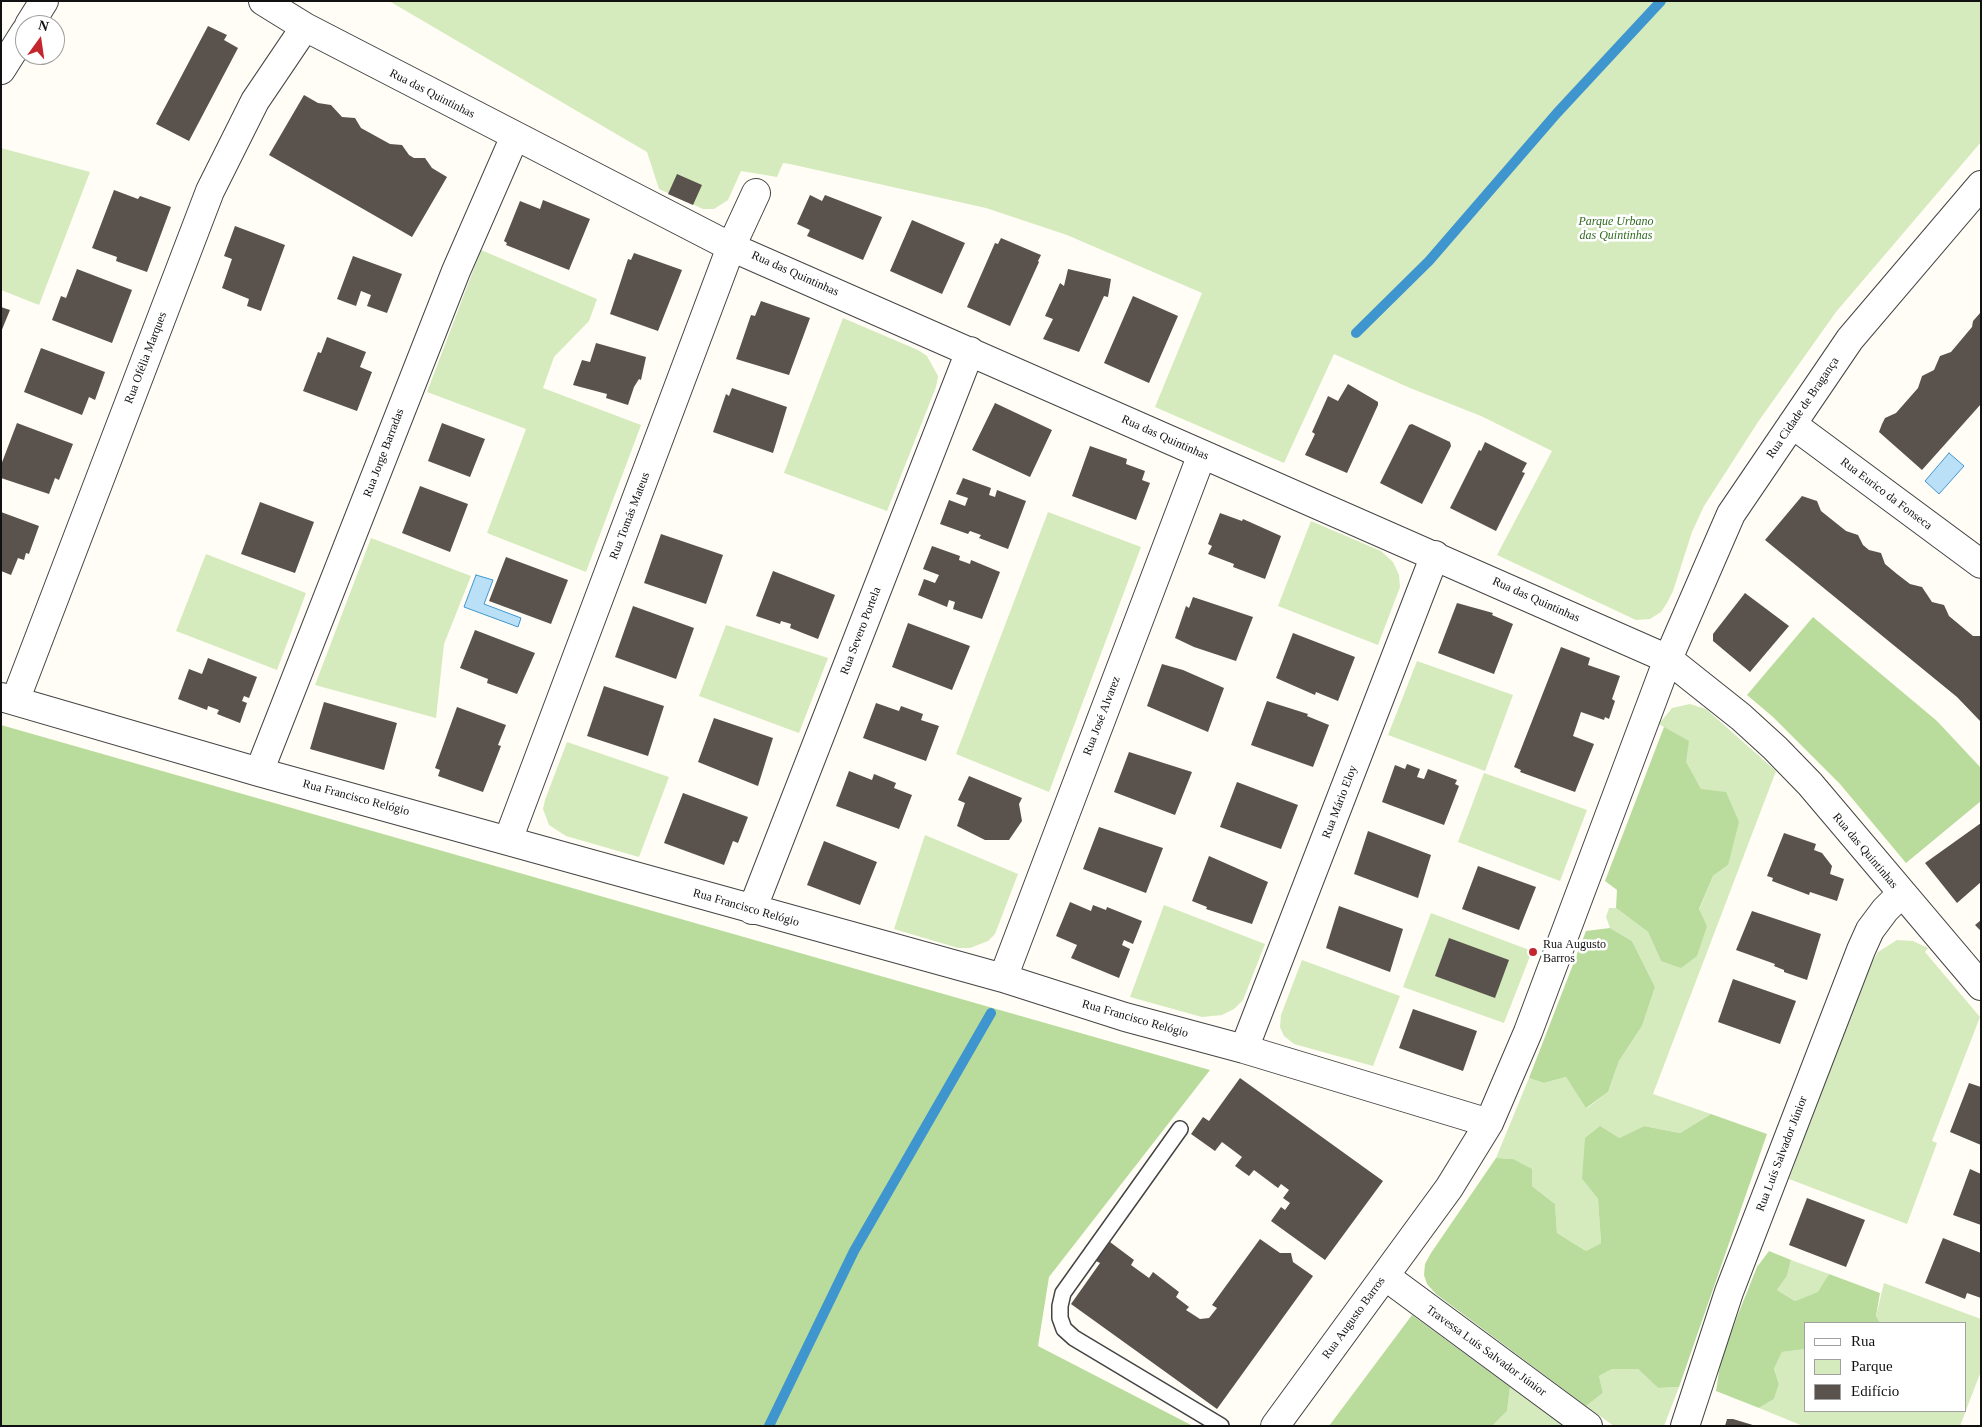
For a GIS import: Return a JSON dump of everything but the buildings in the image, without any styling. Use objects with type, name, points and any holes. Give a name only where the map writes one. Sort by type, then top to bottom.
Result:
[{"type":"street","points":[[35,15],[44,1]]},
{"type":"street","name":"Rua das Quintinhas","points":[[262,1],[304,28],[732,247],[1668,659],[1775,748],[1810,784],[1901,894],[1981,986]]},
{"type":"street","name":"Rua Ofélia Marques","points":[[8,699],[210,191],[255,101],[304,28]]},
{"type":"street","points":[[1,70],[15,48]]},
{"type":"street","name":"Rua Jorge Barradas","points":[[259,772],[456,271],[515,136]]},
{"type":"street","name":"Rua Cidade de Bragança","points":[[1668,659],[1731,514],[1850,339],[1981,185]]},
{"type":"street","name":"Rua Tomás Mateus","points":[[508,840],[732,247],[756,193]]},
{"type":"street","name":"Rua Severo Portela","points":[[752,910],[970,351]]},
{"type":"street","name":"Rua Eurico da Fonseca","points":[[1792,424],[1981,564]]},
{"type":"street","name":"Rua José Alvarez","points":[[1003,978],[1202,454]]},
{"type":"street","name":"Rua Mário Eloy","points":[[1244,1049],[1435,555]]},
{"type":"street","name":"Rua Augusto Barros","points":[[1275,1426],[1449,1188],[1489,1123],[1531,1022],[1668,659]]},
{"type":"street","name":"Rua Francisco Relógio","points":[[8,699],[259,772],[1003,978],[1126,1017],[1244,1049],[1489,1123]]},
{"type":"street","name":"Rua Luís Salvador Júnior","points":[[1686,1426],[1729,1292],[1861,950],[1880,916],[1901,894]]},
{"type":"street","name":"Travessa Luís Salvador Júnior","points":[[1385,1276],[1588,1426]]},
{"type":"lane","points":[[1180,1129],[1063,1293],[1060,1318],[1064,1329],[1074,1338],[1220,1426]]},
{"type":"green space","name":"Parque Urbano das Quintinhas","points":[[389,1],[1981,1],[1981,142],[1836,312],[1758,422],[1704,506],[1692,532],[1673,591],[1667,603],[1661,612],[1650,619],[1636,620],[1497,555],[1552,451],[1481,416],[1410,388],[1334,354],[1284,463],[1155,407],[1202,293],[1067,235],[986,208],[790,164],[783,163],[777,177],[741,171],[728,200],[714,209],[703,209],[659,189],[647,152]]},
{"type":"green space","points":[[1,148],[90,172],[39,305],[1,290]]},
{"type":"green space","points":[[481,250],[597,299],[589,321],[554,357],[543,388],[641,425],[586,572],[487,533],[526,429],[427,392]]},
{"type":"green space","points":[[843,318],[918,350],[927,356],[938,376],[936,387],[887,511],[784,473]]},
{"type":"green space","points":[[1048,512],[1141,547],[1049,792],[956,754]]},
{"type":"green space","points":[[1311,521],[1381,551],[1393,562],[1399,575],[1400,587],[1378,645],[1278,606]]},
{"type":"green space","points":[[371,538],[471,576],[444,644],[436,718],[315,685]]},
{"type":"green space","points":[[206,554],[306,593],[277,670],[176,631]]},
{"type":"green space","points":[[1813,617],[1937,721],[1981,768],[1981,801],[1906,863],[1840,784],[1773,717],[1747,695]]},
{"type":"green space","points":[[726,625],[828,658],[799,733],[699,696]]},
{"type":"green space","points":[[1417,661],[1513,695],[1485,771],[1388,735]]},
{"type":"green space","points":[[1690,704],[1706,709],[1776,771],[1653,1094],[1711,1114],[1680,1133],[1644,1126],[1619,1138],[1582,1179],[1598,1199],[1601,1243],[1586,1251],[1557,1233],[1555,1204],[1532,1186],[1513,1159],[1496,1158],[1529,1078],[1544,1083],[1566,1077],[1587,1108],[1608,1092],[1619,1061],[1642,1026],[1655,987],[1632,941],[1610,928],[1606,917],[1609,908],[1616,908],[1648,932],[1661,961],[1707,926],[1699,910],[1713,876],[1728,865],[1701,789],[1664,727],[1659,724],[1672,708]]},
{"type":"green space","points":[[1,725],[1210,1070],[1049,1277],[1038,1346],[1193,1426],[1,1426]]},
{"type":"green space","points":[[1664,727],[1689,741],[1686,762],[1701,789],[1726,792],[1739,822],[1728,865],[1713,876],[1699,909],[1707,926],[1697,956],[1681,968],[1661,961],[1648,932],[1616,908],[1617,890],[1605,881]]},
{"type":"green space","points":[[567,742],[669,777],[639,857],[566,836],[549,825],[543,809]]},
{"type":"green space","points":[[1484,773],[1587,810],[1560,881],[1458,842]]},
{"type":"green space","points":[[925,835],[1018,874],[995,934],[988,941],[970,948],[958,948],[894,929]]},
{"type":"green space","points":[[1164,905],[1265,944],[1243,1000],[1234,1009],[1222,1015],[1202,1017],[1130,997]]},
{"type":"green space","points":[[1431,913],[1532,951],[1504,1023],[1403,987]]},
{"type":"green space","points":[[1610,928],[1632,941],[1655,987],[1642,1026],[1619,1061],[1608,1092],[1586,1108],[1566,1077],[1544,1083],[1529,1078],[1586,931]]},
{"type":"green space","points":[[1897,940],[1913,941],[1928,948],[1925,952],[1980,1017],[1932,1141],[1937,1143],[1907,1224],[1789,1179],[1869,967],[1878,952]]},
{"type":"green space","points":[[1302,960],[1400,996],[1373,1066],[1294,1044],[1284,1036],[1280,1027],[1281,1015]]},
{"type":"green space","points":[[1711,1114],[1767,1134],[1679,1387],[1658,1388],[1638,1369],[1612,1369],[1599,1376],[1603,1393],[1586,1406],[1436,1294],[1427,1284],[1424,1275],[1425,1264],[1431,1253],[1496,1158],[1513,1159],[1532,1169],[1532,1186],[1555,1204],[1557,1233],[1586,1251],[1601,1243],[1598,1199],[1582,1179],[1585,1138],[1600,1126],[1619,1138],[1644,1126],[1680,1133]]},
{"type":"green space","points":[[1769,1251],[1791,1260],[1787,1276],[1777,1290],[1795,1301],[1818,1292],[1829,1274],[1880,1293],[1876,1316],[1879,1322],[1804,1322],[1804,1349],[1782,1352],[1774,1369],[1779,1384],[1774,1399],[1759,1408],[1716,1391],[1721,1359],[1757,1267]]},
{"type":"green space","points":[[1791,1260],[1829,1274],[1819,1292],[1795,1301],[1777,1290],[1787,1276]]},
{"type":"green space","points":[[1884,1283],[1981,1319],[1981,1371],[1967,1407],[1967,1322],[1879,1322],[1876,1316]]},
{"type":"green space","points":[[1412,1315],[1510,1387],[1507,1411],[1492,1426],[1329,1426]]},
{"type":"green space","points":[[1804,1349],[1804,1412],[1966,1412],[1960,1426],[1803,1426],[1759,1408],[1774,1399],[1779,1384],[1774,1369],[1782,1352]]},
{"type":"green space","points":[[1612,1369],[1638,1369],[1658,1388],[1679,1387],[1664,1426],[1614,1426],[1586,1406],[1603,1393],[1599,1376]]},
{"type":"green space","points":[[1510,1387],[1563,1426],[1492,1426],[1507,1411]]},
{"type":"water","points":[[1949,453],[1964,466],[1939,494],[1925,481]]},
{"type":"water","points":[[476,575],[493,580],[484,604],[521,618],[518,627],[464,607]]},
{"type":"waterway","points":[[1356,333],[1429,261],[1557,113],[1661,1]]},
{"type":"waterway","points":[[769,1426],[854,1251],[991,1013]]},
{"type":"place","name":"Rua Augusto Barros","points":[[1533,952]]}]
